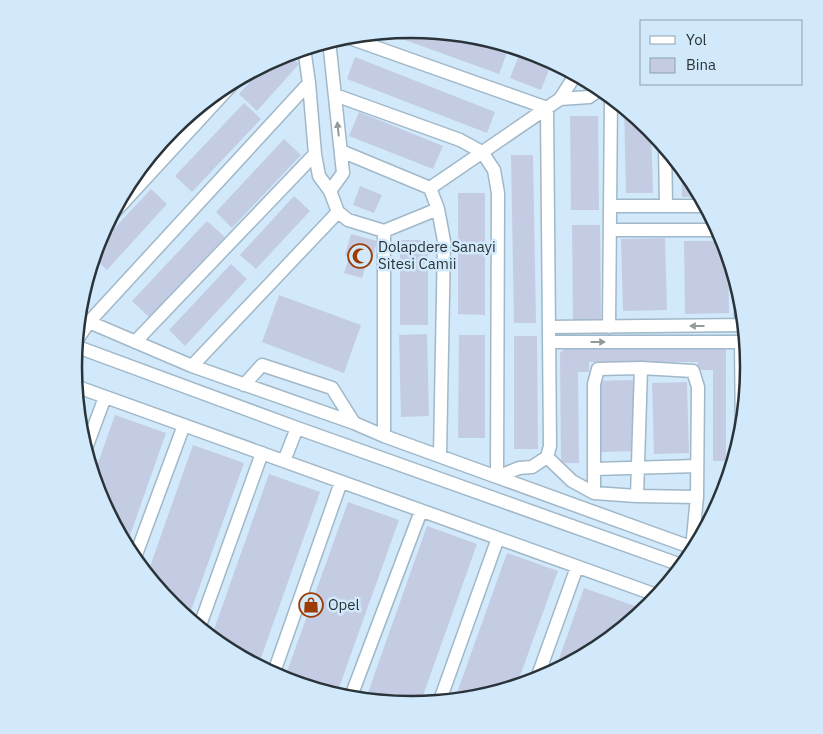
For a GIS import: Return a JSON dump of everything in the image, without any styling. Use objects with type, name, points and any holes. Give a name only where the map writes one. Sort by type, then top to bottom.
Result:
[{"type":"street","points":[[360,42],[547,108]]},
{"type":"street","points":[[330,48],[343,172],[330,191]]},
{"type":"street","points":[[305,55],[310,83],[319,176],[330,191],[338,212],[348,220],[384,231],[438,209]]},
{"type":"street","points":[[430,188],[560,99],[572,80]]},
{"type":"street","points":[[85,328],[310,83]]},
{"type":"street","points":[[560,99],[589,97],[595,93]]},
{"type":"street","points":[[334,95],[460,140],[482,152],[494,170],[498,193],[497,477]]},
{"type":"street","points":[[609,327],[611,105]]},
{"type":"street","points":[[497,477],[519,468],[532,467],[547,457],[550,446],[547,108]]},
{"type":"street","points":[[156,159],[205,110]]},
{"type":"street","points":[[340,151],[430,188],[438,209],[444,242],[440,456]]},
{"type":"street","points":[[136,342],[316,154]]},
{"type":"street","points":[[665,157],[666,206]]},
{"type":"street","points":[[610,206],[699,206]]},
{"type":"street","points":[[192,366],[338,212]]},
{"type":"street","points":[[610,230],[711,230]]},
{"type":"street","points":[[384,231],[384,436]]},
{"type":"street","points":[[89,322],[192,366],[354,423],[384,436],[687,547]]},
{"type":"street","points":[[549,327],[738,326]]},
{"type":"street","points":[[549,342],[740,342]]},
{"type":"street","points":[[83,349],[297,428],[676,563]]},
{"type":"street","points":[[244,385],[262,365],[332,388],[354,423]]},
{"type":"street","points":[[594,493],[594,384],[598,369],[641,368],[693,371],[698,387],[694,536]]},
{"type":"street","points":[[637,496],[641,368]]},
{"type":"street","points":[[83,389],[649,594]]},
{"type":"street","points":[[90,438],[105,397]]},
{"type":"street","points":[[138,550],[184,425]]},
{"type":"street","points":[[284,461],[297,428]]},
{"type":"street","points":[[202,621],[262,453]]},
{"type":"street","points":[[547,457],[572,481],[594,493],[637,496],[696,496]]},
{"type":"street","points":[[594,469],[697,466]]},
{"type":"street","points":[[275,667],[341,482]]},
{"type":"street","points":[[353,691],[421,511]]},
{"type":"street","points":[[441,695],[498,538]]},
{"type":"street","points":[[540,670],[577,567]]},
{"type":"building","points":[[399,38],[455,40],[507,52],[499,74]]},
{"type":"building","points":[[519,56],[550,68],[541,90],[510,78]]},
{"type":"building","points":[[355,57],[495,112],[487,133],[347,79]]},
{"type":"building","points":[[294,60],[299,64],[257,111],[239,94],[253,79],[266,71]]},
{"type":"building","points":[[244,103],[261,119],[192,192],[175,176]]},
{"type":"building","points":[[359,112],[443,146],[433,169],[349,136]]},
{"type":"building","points":[[624,115],[651,142],[653,193],[626,193]]},
{"type":"building","points":[[570,116],[598,116],[599,210],[571,210]]},
{"type":"building","points":[[284,139],[301,155],[232,228],[216,212]]},
{"type":"building","points":[[511,155],[533,155],[536,323],[514,323]]},
{"type":"building","points":[[681,179],[694,197],[682,197]]},
{"type":"building","points":[[360,186],[382,195],[374,213],[353,205]]},
{"type":"building","points":[[151,189],[167,204],[107,270],[99,262],[111,232]]},
{"type":"building","points":[[458,193],[485,193],[485,315],[458,314]]},
{"type":"building","points":[[294,196],[310,211],[256,269],[240,255]]},
{"type":"building","points":[[207,221],[225,237],[149,317],[132,301]]},
{"type":"building","points":[[572,225],[600,225],[601,319],[573,320]]},
{"type":"building","name":"Dolapdere Sanayi Sitesi Camii","points":[[351,234],[377,241],[370,266],[366,265],[362,278],[344,273],[349,257],[345,255]]},
{"type":"building","points":[[665,238],[667,310],[623,311],[621,239]]},
{"type":"building","points":[[400,240],[428,240],[428,325],[400,325]]},
{"type":"building","points":[[684,241],[716,241],[728,276],[729,313],[685,314]]},
{"type":"building","points":[[231,264],[247,279],[185,346],[169,330]]},
{"type":"building","points":[[279,295],[361,325],[344,373],[262,342]]},
{"type":"building","points":[[427,334],[429,416],[401,417],[399,335]]},
{"type":"building","points":[[459,335],[485,335],[485,438],[458,438]]},
{"type":"building","points":[[514,336],[537,336],[538,449],[514,449]]},
{"type":"building","points":[[569,345],[720,345],[726,350],[726,461],[713,461],[713,370],[698,370],[698,362],[589,362],[589,372],[578,372],[579,463],[561,463],[560,353]]},
{"type":"building","points":[[633,380],[635,451],[600,452],[598,381]]},
{"type":"building","points":[[687,382],[689,453],[654,454],[652,383]]},
{"type":"building","points":[[115,415],[166,433],[129,537],[116,513],[97,466]]},
{"type":"building","points":[[193,445],[244,463],[191,612],[150,567]]},
{"type":"building","points":[[269,474],[320,492],[260,660],[228,641],[214,630]]},
{"type":"building","points":[[348,502],[399,520],[339,688],[287,672]]},
{"type":"building","points":[[427,526],[477,544],[423,696],[368,694]]},
{"type":"building","points":[[507,553],[558,571],[519,678],[457,694]]},
{"type":"building","points":[[584,588],[635,606],[629,615],[595,641],[558,663]]},
{"type":"place","name":"Dolapdere Sanayi Sitesi Camii","points":[[360,256]]},
{"type":"place","name":"Opel","points":[[311,605]]}]
